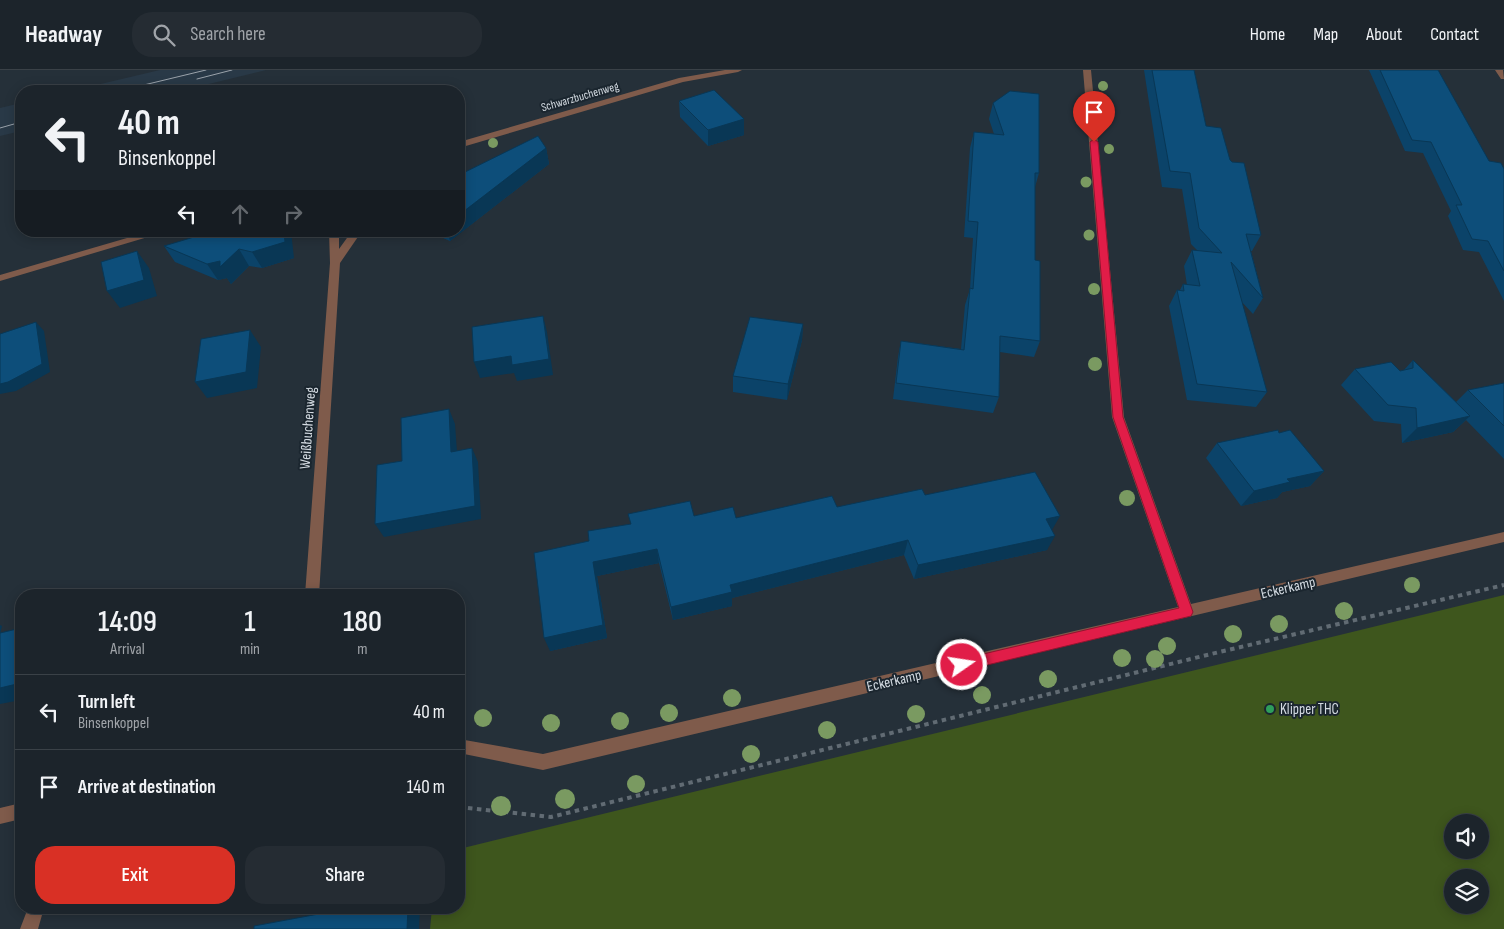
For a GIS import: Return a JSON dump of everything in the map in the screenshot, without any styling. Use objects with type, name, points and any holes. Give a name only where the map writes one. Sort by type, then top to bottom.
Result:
[{"type":"street","name":"Schwarzbuchenweg","points":[[465,143],[682,80],[738,70]]},
{"type":"street","points":[[1087,70],[1118,417],[1187,612]]},
{"type":"street","points":[[1499,70],[1504,78]]},
{"type":"street","points":[[465,148],[484,138]]},
{"type":"street","points":[[0,278],[142,237]]},
{"type":"street","name":"Weißbuchenweg","points":[[312,589],[335,264],[334,237]]},
{"type":"street","name":"Weißbuchenweg","points":[[335,264],[353,237]]},
{"type":"street","name":"Eckerkamp","points":[[465,747],[543,762],[1504,537]]},
{"type":"street","points":[[0,816],[15,812]]},
{"type":"street","points":[[29,929],[34,914]]},
{"type":"path","points":[[465,808],[551,817],[1211,654],[1504,585]]},
{"type":"shaded area","points":[[160,70],[266,70],[205,85],[96,85]]},
{"type":"shaded area","points":[[15,104],[15,132],[0,136],[0,108]]},
{"type":"green space","name":"Klipper THC","points":[[1504,595],[1504,929],[430,929],[431,914],[465,914],[465,848]]},
{"type":"building","points":[[1152,70],[1194,70],[1206,126],[1221,128],[1230,160],[1232,162],[1244,163],[1261,235],[1246,234],[1263,298],[1231,262],[1267,392],[1197,384],[1177,290],[1184,291],[1183,284],[1200,286],[1192,250],[1222,253],[1199,228],[1190,173],[1170,171]]},
{"type":"building","points":[[1380,70],[1438,70],[1489,161],[1501,163],[1504,169],[1504,271],[1488,241],[1472,239],[1456,205],[1462,205],[1431,142],[1412,140]]},
{"type":"building","points":[[714,90],[744,119],[708,130],[679,101]]},
{"type":"building","points":[[1010,91],[1039,94],[1039,173],[1035,173],[1035,260],[1040,261],[1040,341],[1000,336],[999,397],[896,383],[901,341],[964,350],[970,288],[973,289],[978,222],[968,221],[974,132],[1004,135],[993,103]]},
{"type":"building","points":[[538,136],[546,148],[465,210],[465,172]]},
{"type":"building","points":[[194,237],[285,237],[285,242],[252,252],[239,249],[220,267],[220,261],[207,264],[164,246]]},
{"type":"building","points":[[137,251],[144,280],[107,291],[101,262]]},
{"type":"building","points":[[543,316],[549,359],[512,365],[511,356],[474,362],[472,327]]},
{"type":"building","points":[[750,317],[803,324],[788,384],[733,376]]},
{"type":"building","points":[[36,322],[42,364],[8,382],[0,384],[0,334]]},
{"type":"building","points":[[250,330],[246,372],[195,382],[201,339]]},
{"type":"building","points":[[1413,360],[1470,416],[1417,428],[1416,408],[1388,405],[1355,369],[1391,362],[1400,371],[1413,368]]},
{"type":"building","points":[[1504,383],[1504,426],[1468,390]]},
{"type":"building","points":[[449,409],[451,452],[472,448],[475,506],[375,524],[377,465],[402,461],[401,418]]},
{"type":"building","points":[[1278,430],[1279,433],[1290,430],[1324,471],[1287,479],[1290,482],[1254,491],[1217,443]]},
{"type":"building","points":[[1035,472],[1060,516],[1046,519],[1055,536],[918,565],[908,540],[730,585],[732,592],[671,607],[657,549],[593,562],[603,625],[544,638],[534,553],[589,541],[588,531],[631,524],[628,514],[690,501],[694,516],[733,507],[736,518],[832,496],[837,507],[922,489],[925,495]]},
{"type":"building","points":[[15,629],[15,684],[0,688],[0,633]]},
{"type":"building","points":[[319,914],[408,914],[407,929],[254,929],[254,926]]},
{"type":"tram line","points":[[144,85],[206,70]]},
{"type":"tram line","points":[[197,79],[232,70]]},
{"type":"tram line","points":[[0,128],[15,124]]},
{"type":"place","name":"Klipper THC","points":[[1270,709]]},
{"type":"route","points":[[962,665],[1187,612],[1118,417],[1094,142]]}]
